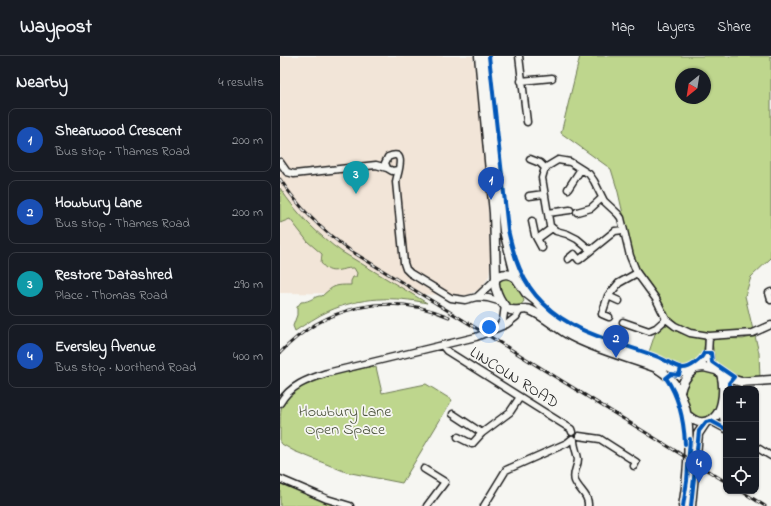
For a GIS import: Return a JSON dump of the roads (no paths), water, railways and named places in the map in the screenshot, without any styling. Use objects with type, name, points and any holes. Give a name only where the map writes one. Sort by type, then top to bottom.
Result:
[{"type":"main road","points":[[479,56],[494,213],[495,287],[504,304],[510,309],[535,312],[563,332],[582,341],[662,370],[673,380],[680,392],[687,415],[690,439],[687,481],[683,506]]},
{"type":"main road","points":[[485,56],[504,231],[516,278],[526,293],[555,319],[587,337],[680,371],[685,372],[704,366],[711,367],[728,378],[741,382]]},
{"type":"main road","points":[[496,279],[501,275],[508,274],[516,278]]},
{"type":"main road","points":[[522,310],[527,301],[526,293]]},
{"type":"main road","points":[[680,392],[685,378],[694,369]]},
{"type":"main road","points":[[691,506],[698,434],[718,413],[721,407],[721,373]]},
{"type":"main road","points":[[722,398],[727,388],[741,382],[771,380]]},
{"type":"main road","points":[[687,415],[699,422],[708,422]]},
{"type":"street","points":[[519,56],[527,122]]},
{"type":"street","points":[[521,81],[552,78]]},
{"type":"street","points":[[376,165],[393,155],[398,158],[401,165],[398,170],[396,182],[404,263],[406,269],[451,298],[465,300],[477,297],[493,299],[504,304],[503,320],[499,327]]},
{"type":"street","points":[[530,158],[546,168]]},
{"type":"street","points":[[386,159],[385,163],[396,182]]},
{"type":"street","points":[[592,249],[589,249],[571,236],[556,231],[552,228],[549,222],[542,178],[546,168],[552,162],[561,160],[570,162],[592,178],[606,204],[618,214],[630,256],[638,273],[656,299],[666,319],[675,326],[685,332],[709,336],[753,333],[771,325]]},
{"type":"street","points":[[280,162],[287,172],[294,174],[376,165],[398,170]]},
{"type":"street","points":[[568,189],[581,169]]},
{"type":"street","points":[[529,196],[536,192],[544,194]]},
{"type":"street","points":[[577,212],[591,208],[602,198]]},
{"type":"street","points":[[548,213],[570,210]]},
{"type":"street","points":[[532,221],[537,239],[542,248]]},
{"type":"street","points":[[537,239],[552,228]]},
{"type":"street","points":[[568,259],[574,254],[579,260],[615,231],[623,230]]},
{"type":"street","points":[[609,317],[602,314],[608,296],[620,282],[638,273]]},
{"type":"street","points":[[477,297],[496,279]]},
{"type":"street","points":[[771,292],[769,293],[771,300]]},
{"type":"street","points":[[608,296],[618,301]]},
{"type":"street","points":[[280,403],[283,397],[291,390],[311,378],[476,337],[507,324],[522,310]]},
{"type":"street","points":[[624,322],[649,331],[654,330],[666,319]]},
{"type":"street","points":[[709,336],[708,354],[711,367]]},
{"type":"street","name":"LINCOLN ROAD","points":[[442,346],[447,351],[571,429],[572,432],[570,436],[575,438],[574,446],[578,459],[574,472],[575,482],[586,496],[588,506]]},
{"type":"street","points":[[694,369],[708,354]]},
{"type":"street","points":[[458,436],[472,444],[482,433],[510,412],[520,397]]},
{"type":"street","points":[[721,407],[724,422]]},
{"type":"street","points":[[453,414],[482,433]]},
{"type":"street","points":[[708,422],[723,427]]},
{"type":"street","points":[[484,506],[506,470],[575,438],[600,439],[636,462],[634,466]]},
{"type":"street","points":[[759,449],[771,456]]},
{"type":"street","points":[[424,469],[445,482],[427,506]]},
{"type":"street","points":[[280,479],[328,499],[350,506]]},
{"type":"railway","points":[[280,179],[303,209],[330,235],[351,251],[723,480]]},
{"type":"railway","points":[[280,353],[297,337],[317,324],[337,314],[358,308],[381,305],[403,305],[426,309],[449,317]]},
{"type":"railway","points":[[746,494],[765,506]]},
{"type":"place","name":"Restore Datashred","points":[[356,194]]},
{"type":"place","name":"Shearwood Crescent","points":[[491,200]]},
{"type":"place","name":"Howbury Lane","points":[[616,358]]},
{"type":"place","name":"Eversley Avenue","points":[[699,483]]},
{"type":"park label","name":"Howbury Lane Open Space","points":[[345,421]]}]
